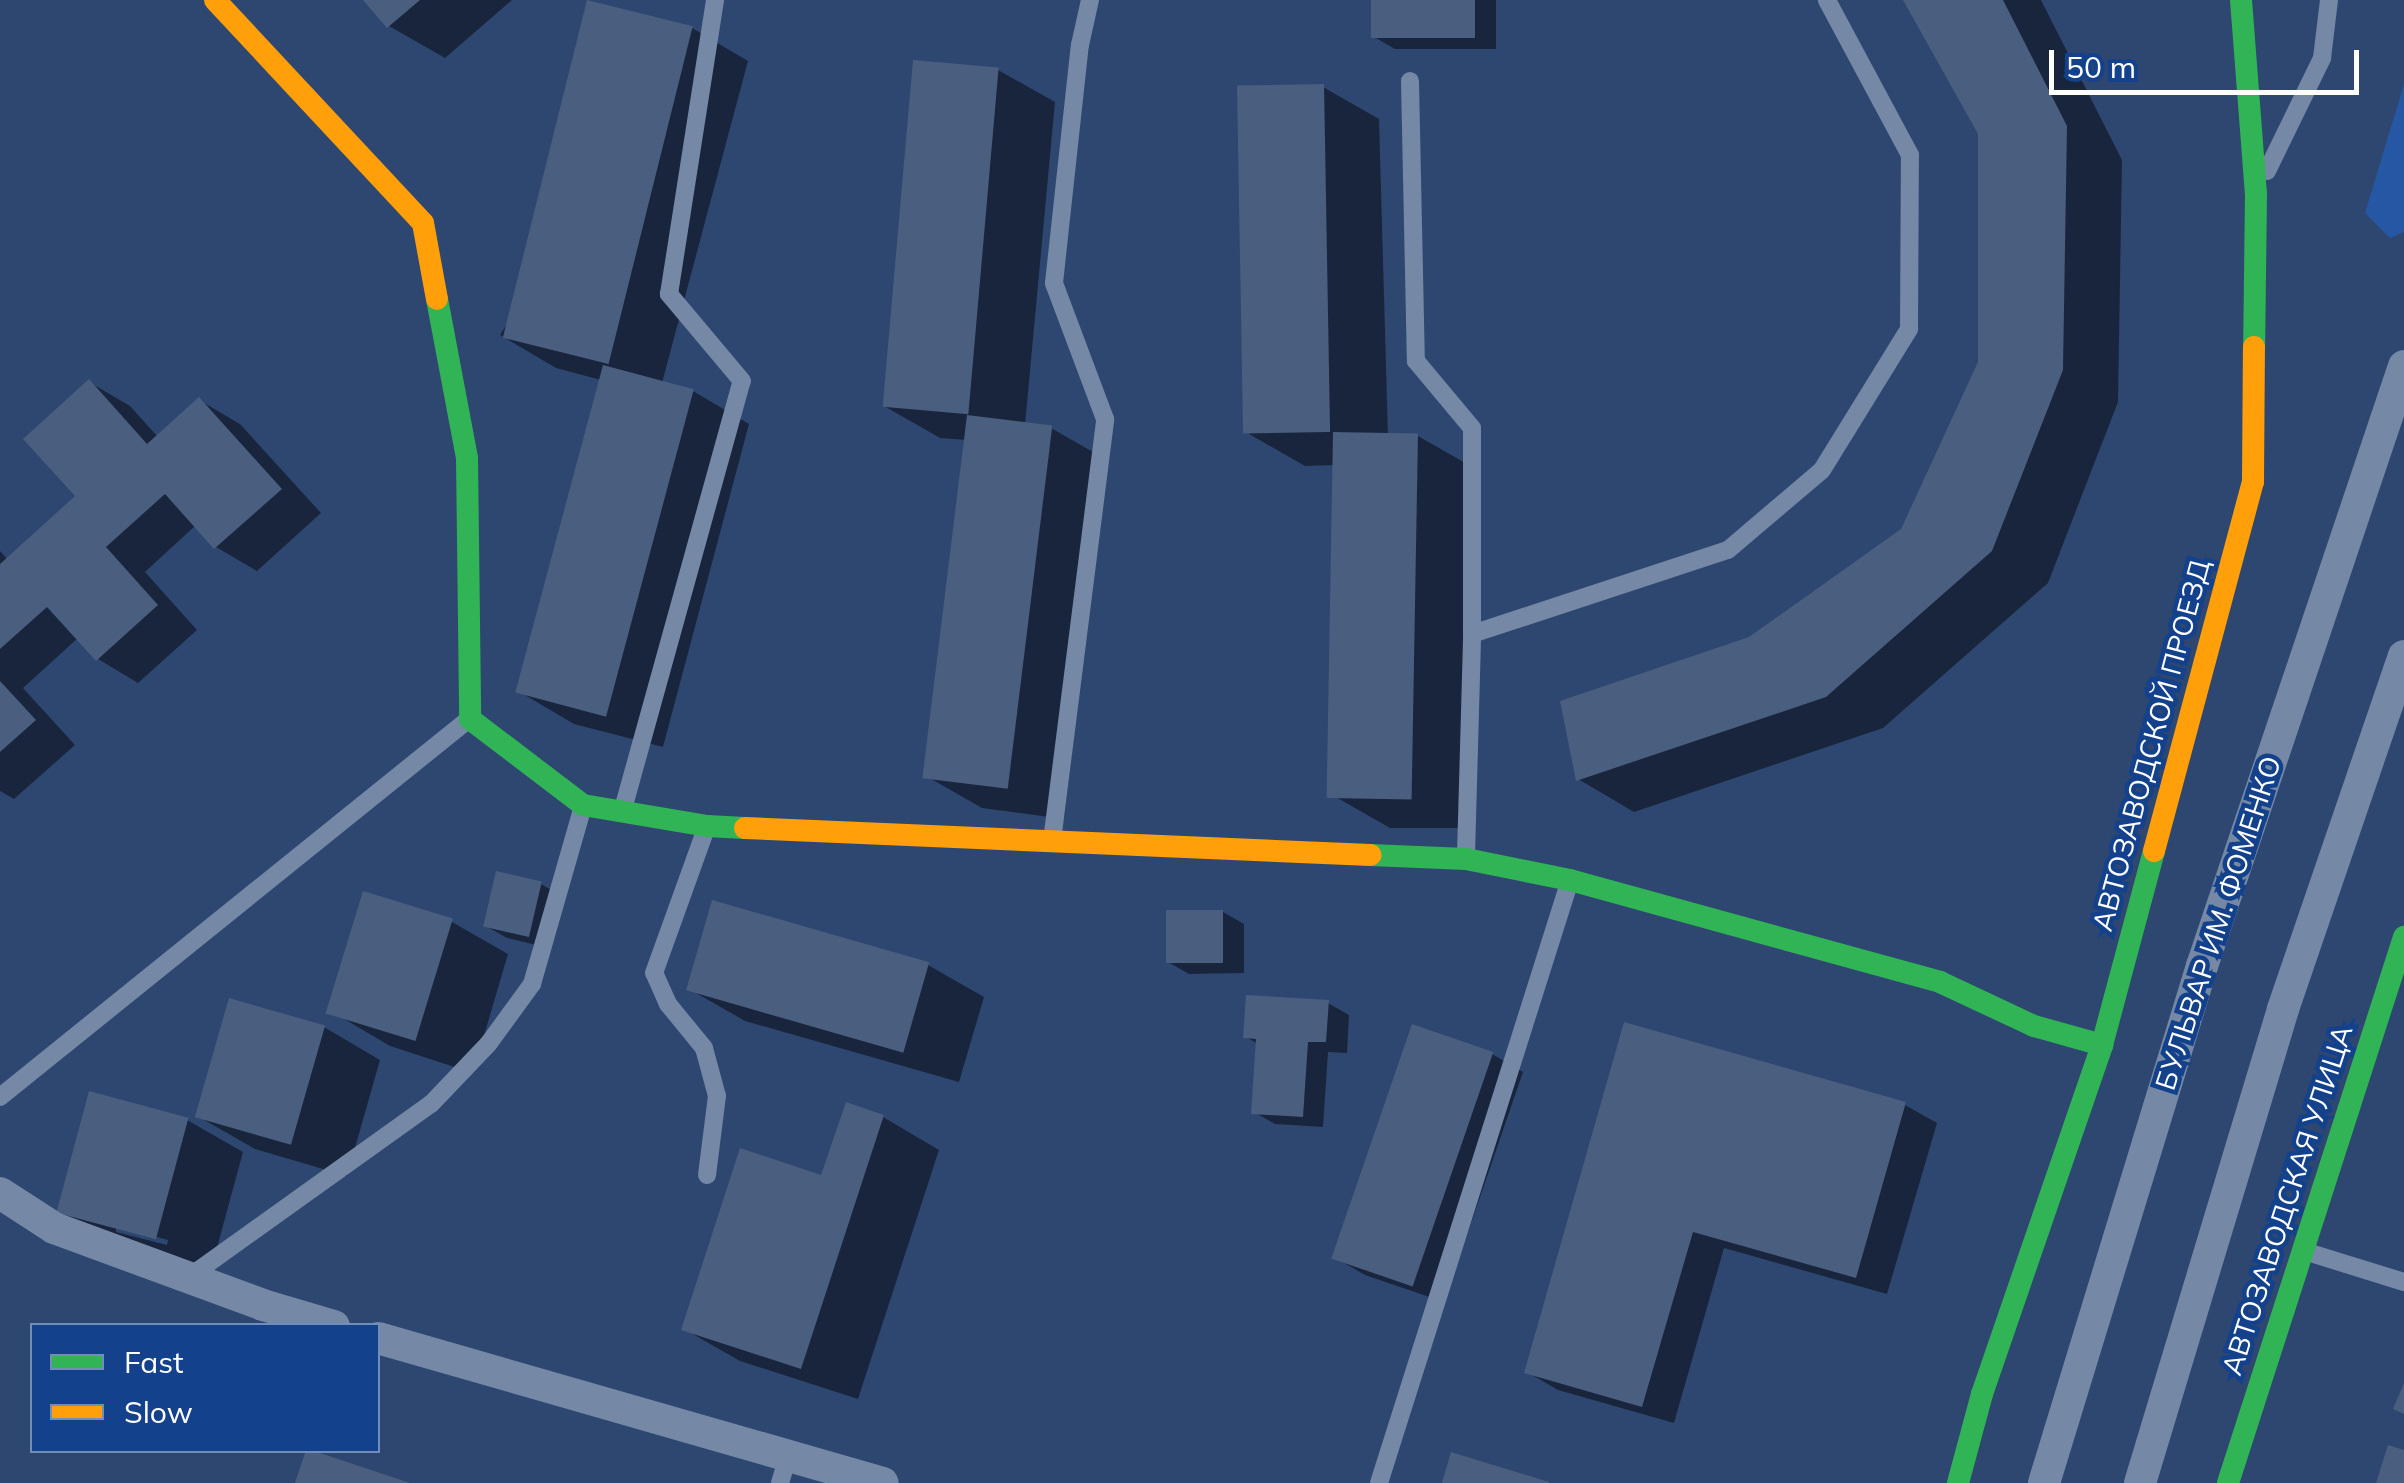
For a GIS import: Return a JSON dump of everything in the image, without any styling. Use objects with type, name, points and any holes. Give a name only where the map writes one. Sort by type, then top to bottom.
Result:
[{"type":"street","points":[[215,0],[423,223],[467,458],[470,719],[583,805],[707,826],[1466,859],[1570,880],[1940,982],[2034,1026],[2102,1045]]},
{"type":"street","name":"АВТОЗАВОДСКОЙ ПРОЕЗД","points":[[1958,1483],[1982,1394],[2102,1045],[2253,482],[2256,194],[2241,0]]},
{"type":"street","name":"БУЛЬВАР ИМ. ФОМЕНКО","points":[[2044,1483],[2202,966],[2404,366]]},
{"type":"street","points":[[2140,1483],[2283,1009],[2404,656]]},
{"type":"street","name":"АВТОЗАВОДСКАЯ УЛИЦА","points":[[2228,1483],[2404,937]]},
{"type":"street","points":[[0,1193],[54,1228],[325,1323]]},
{"type":"street","points":[[380,1339],[784,1469],[883,1483]]},
{"type":"lane","points":[[622,814],[742,381],[669,294],[714,0]]},
{"type":"lane","points":[[1052,842],[1105,419],[1054,283],[1080,44],[1090,0]]},
{"type":"lane","points":[[1472,634],[1728,550],[1822,470],[1908,330],[1910,154],[1827,0]]},
{"type":"lane","points":[[2256,194],[2322,58],[2330,0]]},
{"type":"lane","points":[[1410,80],[1416,361],[1472,428],[1466,859]]},
{"type":"lane","points":[[0,1098],[470,719]]},
{"type":"lane","points":[[189,1278],[431,1104],[489,1043],[532,984],[583,805]]},
{"type":"lane","points":[[706,1175],[717,1096],[704,1048],[668,1004],[654,973],[707,826]]},
{"type":"lane","points":[[1379,1483],[1570,880]]},
{"type":"lane","points":[[2301,1250],[2404,1282]]},
{"type":"shaded area","points":[[2404,84],[2404,232],[2390,238],[2365,213]]},
{"type":"building","points":[[363,0],[420,0],[387,28]]},
{"type":"building","points":[[587,0],[693,26],[609,364],[503,338]]},
{"type":"building","points":[[1371,0],[1475,0],[1475,38],[1371,38]]},
{"type":"building","points":[[1903,0],[2003,0],[2067,126],[2063,370],[1992,551],[1826,697],[1576,781],[1560,701],[1749,637],[1901,529],[1978,362],[1978,134]]},
{"type":"building","points":[[913,60],[999,67],[968,414],[883,407]]},
{"type":"building","points":[[1324,84],[1330,432],[1243,433],[1237,86]]},
{"type":"building","points":[[603,365],[694,389],[606,717],[515,692]]},
{"type":"building","points":[[89,379],[147,444],[199,397],[282,489],[214,549],[165,494],[106,547],[158,605],[96,661],[47,607],[0,649],[0,564],[75,496],[23,439]]},
{"type":"building","points":[[967,415],[1052,425],[1008,789],[922,778]]},
{"type":"building","points":[[1333,432],[1418,433],[1412,799],[1327,798]]},
{"type":"building","points":[[0,681],[36,720],[0,752]]},
{"type":"building","points":[[496,871],[542,882],[529,937],[483,927]]},
{"type":"building","points":[[363,891],[453,918],[415,1041],[326,1013]]},
{"type":"building","points":[[712,900],[929,962],[903,1053],[686,990]]},
{"type":"building","points":[[1166,910],[1223,910],[1223,963],[1166,963]]},
{"type":"building","points":[[1246,995],[1329,1000],[1326,1042],[1308,1042],[1303,1117],[1251,1114],[1256,1039],[1243,1038]]},
{"type":"building","points":[[229,998],[325,1026],[291,1145],[195,1117]]},
{"type":"building","points":[[1624,1022],[1906,1102],[1856,1278],[1693,1232],[1642,1407],[1524,1373]]},
{"type":"building","points":[[1412,1024],[1493,1052],[1413,1286],[1331,1258]]},
{"type":"building","points":[[89,1091],[188,1118],[156,1239],[56,1213]]},
{"type":"building","points":[[846,1102],[884,1115],[801,1369],[681,1330],[740,1148],[821,1175]]},
{"type":"building","points":[[2404,1383],[2404,1414],[2393,1409]]},
{"type":"building","points":[[2388,1445],[2404,1450],[2404,1483],[2376,1483]]},
{"type":"building","points":[[1451,1452],[1549,1482],[1549,1483],[1442,1483]]},
{"type":"building","points":[[305,1453],[320,1453],[410,1483],[295,1483]]},
{"type":"traffic: fast","points":[[2241,0],[2256,194],[2254,347]]},
{"type":"traffic: fast","points":[[437,299],[467,458],[470,719],[583,805],[707,826],[745,828]]},
{"type":"traffic: fast","points":[[1958,1483],[1982,1394],[2102,1045],[2154,851]]},
{"type":"traffic: fast","points":[[1370,855],[1466,859],[1570,880],[1940,982],[2034,1026],[2102,1045]]},
{"type":"traffic: fast","points":[[2228,1483],[2404,937]]},
{"type":"traffic: slow","points":[[215,0],[423,223],[437,299]]},
{"type":"traffic: slow","points":[[2154,851],[2253,482],[2254,347]]},
{"type":"traffic: slow","points":[[745,828],[1370,855]]}]
